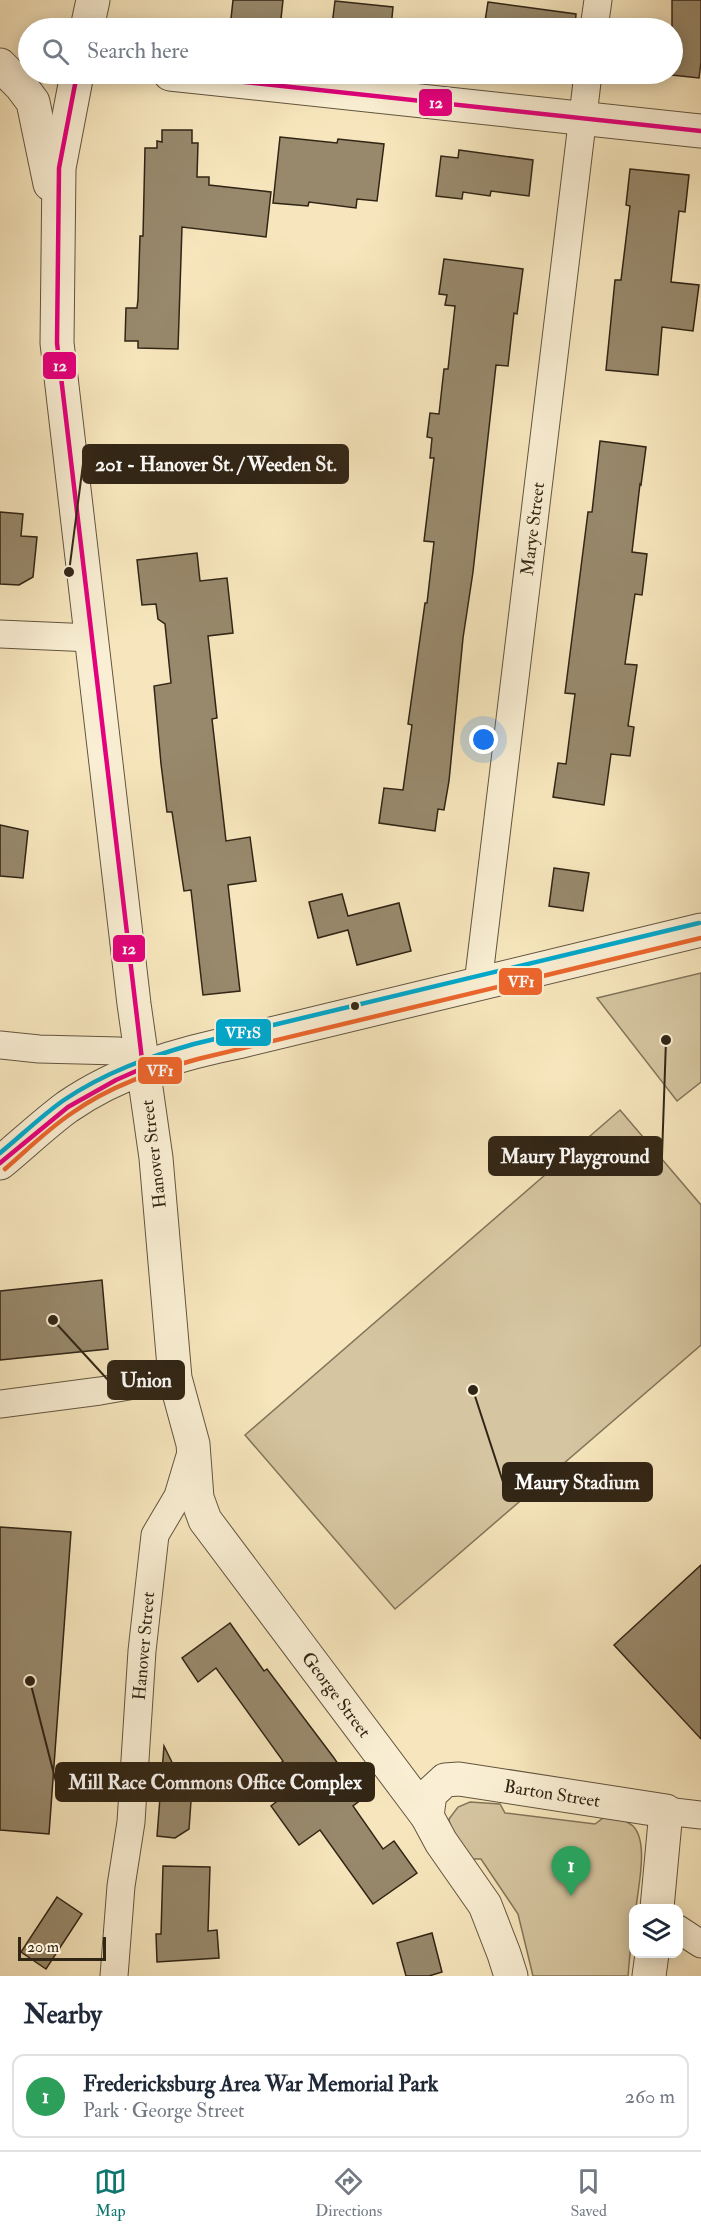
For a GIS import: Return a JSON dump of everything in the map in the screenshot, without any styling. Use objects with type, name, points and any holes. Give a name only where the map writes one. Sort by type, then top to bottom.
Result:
[{"type":"street","points":[[89,18],[93,0]]},
{"type":"street","points":[[595,18],[598,0]]},
{"type":"street","points":[[0,58],[18,59]]},
{"type":"street","points":[[0,65],[18,83]]},
{"type":"street","points":[[19,84],[33,102],[58,225]]},
{"type":"street","name":"Hanover Street","points":[[74,84],[59,168],[57,343],[134,1004],[156,1158],[175,1378],[193,1444],[178,1496],[155,1535],[142,1652],[131,1822],[121,1887],[114,1976]]},
{"type":"street","points":[[264,84],[701,131]]},
{"type":"street","name":"Marye Street","points":[[478,984],[587,84]]},
{"type":"street","points":[[0,634],[92,638]]},
{"type":"street","points":[[0,1164],[68,1107],[116,1080],[144,1068],[199,1050],[701,930]]},
{"type":"street","points":[[0,1045],[119,1051],[144,1068]]},
{"type":"street","points":[[0,1404],[100,1391],[175,1378]]},
{"type":"street","name":"George Street","points":[[193,1444],[197,1498],[205,1520],[427,1816],[441,1842],[485,1905],[511,1976]]},
{"type":"street","name":"Barton Street","points":[[427,1816],[430,1794],[445,1780],[459,1779],[666,1812],[701,1815]]},
{"type":"street","points":[[657,1904],[666,1812]]},
{"type":"street","points":[[683,1932],[701,1944]]},
{"type":"street","points":[[649,1976],[651,1958]]},
{"type":"shaded area","points":[[701,973],[701,1082],[677,1101],[597,998]]},
{"type":"shaded area","points":[[620,1110],[701,1205],[701,1345],[395,1609],[245,1435]]},
{"type":"shaded area","points":[[470,1802],[500,1804],[505,1813],[595,1824],[607,1815],[633,1826],[638,1833],[642,1853],[636,1904],[629,1904],[628,1976],[533,1976],[518,1914],[481,1859],[465,1859],[452,1840],[449,1819],[458,1807]]},
{"type":"building","points":[[233,0],[283,0],[281,18],[231,18]]},
{"type":"building","points":[[672,0],[701,0],[699,78],[683,76],[683,18],[672,18]]},
{"type":"building","points":[[335,1],[393,7],[392,18],[333,18]]},
{"type":"building","points":[[488,2],[576,14],[576,18],[486,18]]},
{"type":"building","points":[[162,130],[192,130],[192,143],[198,143],[197,177],[209,177],[209,185],[271,192],[266,237],[182,227],[178,349],[138,348],[138,341],[125,341],[126,308],[137,308],[138,299],[140,236],[143,236],[145,148],[157,148],[157,141],[162,142]]},
{"type":"building","points":[[280,137],[337,143],[338,139],[384,144],[377,201],[357,199],[356,208],[309,202],[308,206],[273,203]]},
{"type":"building","points":[[459,150],[533,160],[529,196],[491,191],[490,196],[463,192],[462,199],[436,196],[441,156],[458,158]]},
{"type":"building","points":[[630,169],[689,175],[685,212],[679,211],[671,282],[699,285],[693,331],[662,327],[658,375],[606,370],[615,280],[621,280],[630,206],[626,205]]},
{"type":"building","points":[[444,259],[523,269],[517,314],[514,313],[508,366],[496,365],[473,572],[463,638],[449,781],[444,810],[438,809],[435,831],[379,823],[384,788],[403,790],[412,725],[408,724],[425,603],[427,603],[434,542],[424,541],[434,458],[430,458],[432,438],[427,437],[430,413],[439,414],[444,369],[448,369],[455,306],[445,305],[447,295],[439,294]]},
{"type":"building","points":[[600,441],[646,447],[632,552],[647,554],[642,595],[635,594],[625,664],[637,665],[628,726],[634,727],[630,756],[611,754],[604,805],[553,797],[558,763],[566,764],[575,694],[565,693],[588,512],[592,512]]},
{"type":"building","points":[[0,512],[23,514],[21,536],[37,537],[33,577],[19,585],[0,584]]},
{"type":"building","points":[[197,553],[200,581],[227,578],[233,633],[208,636],[217,718],[212,719],[226,841],[250,837],[256,881],[228,885],[240,991],[203,995],[191,890],[184,891],[172,812],[167,812],[161,764],[154,686],[171,683],[165,624],[158,619],[156,604],[142,605],[137,560]]},
{"type":"building","points":[[0,825],[28,831],[23,878],[0,876]]},
{"type":"building","points":[[554,868],[589,873],[583,911],[549,906]]},
{"type":"building","points":[[342,894],[348,916],[399,903],[411,951],[357,965],[348,930],[318,938],[309,902]]},
{"type":"building","points":[[102,1280],[108,1349],[0,1360],[0,1291]]},
{"type":"building","points":[[0,1527],[71,1532],[49,1834],[0,1830]]},
{"type":"building","points":[[701,1565],[701,1739],[614,1645]]},
{"type":"building","points":[[230,1623],[264,1671],[267,1669],[334,1758],[362,1799],[353,1806],[383,1849],[394,1841],[417,1873],[373,1904],[320,1830],[299,1845],[271,1806],[276,1802],[259,1779],[283,1761],[216,1668],[198,1682],[182,1658]]},
{"type":"building","points":[[164,1746],[191,1801],[189,1829],[175,1838],[157,1836]]},
{"type":"building","points":[[163,1866],[210,1867],[208,1931],[217,1930],[219,1958],[157,1962],[156,1934],[161,1934]]},
{"type":"building","points":[[57,1897],[82,1914],[46,1969],[21,1952]]},
{"type":"building","points":[[432,1933],[442,1972],[429,1976],[406,1976],[397,1943]]},
{"type":"transit line","name":"12","points":[[0,1163],[68,1107],[116,1080],[143,1068],[57,343],[59,168],[75,84]]},
{"type":"transit line","name":"12","points":[[263,84],[701,131]]},
{"type":"transit line","name":"VF1S","points":[[0,1153],[47,1113],[79,1090],[160,1054],[699,923]]},
{"type":"transit line","name":"VF1","points":[[5,1169],[54,1126],[87,1103],[133,1080],[165,1069],[198,1059],[701,938]]},
{"type":"place","name":"201 - Hanover St. / Weeden St.","points":[[69,572]]},
{"type":"place","name":"Maury Playground","points":[[666,1040]]},
{"type":"place","name":"Union","points":[[53,1320]]},
{"type":"place","name":"Maury Stadium","points":[[473,1390]]},
{"type":"place","name":"Mill Race Commons Office Complex","points":[[30,1681]]},
{"type":"place","name":"Fredericksburg Area War Memorial Park","points":[[571,1896]]}]
